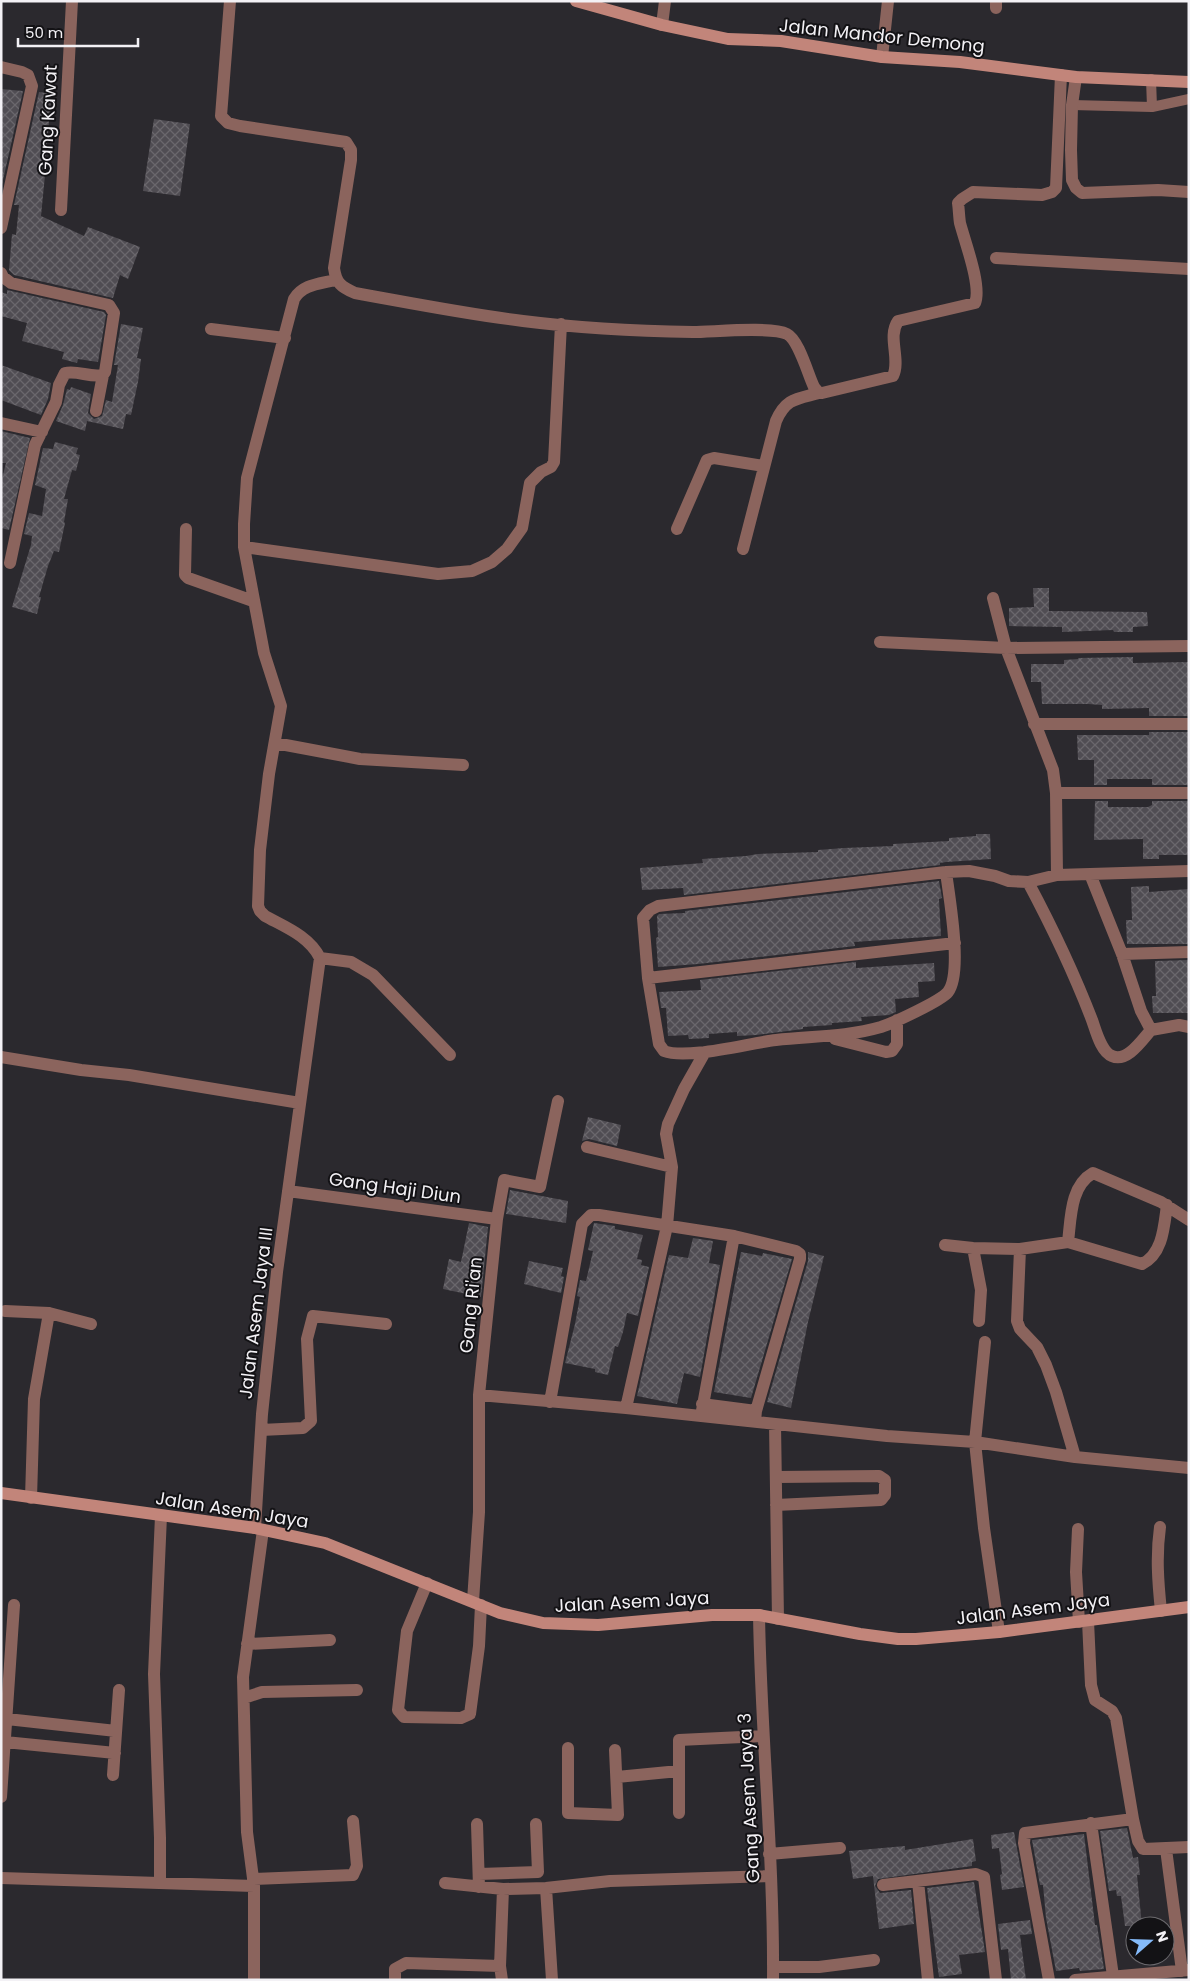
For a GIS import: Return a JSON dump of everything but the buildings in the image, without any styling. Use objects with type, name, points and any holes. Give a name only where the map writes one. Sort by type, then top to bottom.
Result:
[{"type":"main road","name":"Jalan Mandor Demong","points":[[576,1],[662,25],[728,39],[789,42],[882,57],[960,62],[1076,77],[1189,82]]},
{"type":"main road","name":"Jalan Asem Jaya","points":[[1,1494],[259,1529],[325,1543],[477,1603],[521,1619],[542,1624],[571,1625],[712,1615],[759,1615],[898,1639],[999,1632],[1189,1607]]},
{"type":"street","name":"Gang Kawat","points":[[61,210],[72,1]]},
{"type":"street","points":[[230,1],[221,116],[228,123],[240,126],[346,142],[350,150],[351,160],[334,268],[336,280],[341,287],[355,293],[523,321],[608,329],[684,332],[745,330],[788,334],[794,342],[811,381],[819,393]]},
{"type":"street","points":[[662,25],[665,1]]},
{"type":"street","points":[[882,57],[888,1]]},
{"type":"street","points":[[1,67],[28,75],[32,86],[1,228]]},
{"type":"street","points":[[743,549],[781,408],[790,402],[819,393],[828,393],[893,376],[896,370],[894,334],[898,321],[975,304],[978,297],[971,260],[960,221],[958,203],[974,192],[1042,195],[1052,192],[1056,188],[1061,75]]},
{"type":"street","points":[[1076,77],[1072,105],[1070,150],[1072,180],[1076,188],[1082,193],[1158,190],[1189,192]]},
{"type":"street","points":[[996,258],[1189,269]]},
{"type":"street","points":[[1,273],[11,283],[103,304],[112,308],[114,313],[96,411]]},
{"type":"street","points":[[336,280],[305,287],[298,291],[294,298],[247,478],[244,547],[264,653],[280,706],[260,850],[258,906],[265,916],[306,939],[320,958],[351,962],[373,975],[450,1055]]},
{"type":"street","points":[[244,547],[438,574],[472,571],[492,562],[507,549],[522,528],[530,483],[541,472],[551,467],[554,462],[561,324]]},
{"type":"street","points":[[211,329],[285,338]]},
{"type":"street","points":[[10,563],[35,445],[56,402],[59,385],[65,373],[102,375]]},
{"type":"street","points":[[1,423],[42,432]]},
{"type":"street","points":[[677,529],[707,460],[714,458],[764,466]]},
{"type":"street","points":[[186,529],[185,575],[188,578],[253,601]]},
{"type":"street","points":[[993,598],[1006,648],[1053,770],[1056,793],[1057,875]]},
{"type":"street","points":[[880,642],[1006,648],[1189,646]]},
{"type":"street","points":[[1034,724],[1189,724]]},
{"type":"street","points":[[275,743],[360,759],[463,765]]},
{"type":"street","points":[[1056,793],[1189,792]]},
{"type":"street","points":[[946,872],[955,943],[954,972],[948,992],[936,1000],[882,1026],[827,1037],[776,1040],[704,1052],[672,1053],[664,1051],[657,1038],[648,978],[643,918],[650,910],[658,906],[946,872],[969,871],[1009,881],[1028,882],[1057,875],[1189,871]]},
{"type":"street","points":[[1090,874],[1122,954],[1141,1011],[1151,1030]]},
{"type":"street","points":[[1028,882],[1053,928],[1083,995],[1099,1038],[1108,1054],[1118,1058],[1125,1056],[1151,1030],[1178,1025],[1189,1028]]},
{"type":"street","points":[[648,978],[955,943]]},
{"type":"street","points":[[1122,954],[1189,952]]},
{"type":"street","name":"Jalan Asem Jaya III","points":[[254,1980],[253,1883],[247,1832],[243,1677],[259,1529],[261,1430],[277,1272],[320,958]]},
{"type":"street","points":[[827,1037],[886,1052],[892,1051],[897,1044],[897,1020]]},
{"type":"street","points":[[626,1408],[667,1226],[672,1167],[667,1145],[666,1134],[668,1124],[704,1052]]},
{"type":"street","points":[[1,1056],[300,1103]]},
{"type":"street","name":"Gang Ri'an","points":[[427,1583],[407,1631],[398,1710],[404,1717],[461,1718],[470,1714],[479,1646],[477,1603],[479,1395],[497,1219],[504,1180],[540,1187],[558,1101]]},
{"type":"street","points":[[587,1147],[672,1167]]},
{"type":"street","points":[[1068,1242],[1075,1194],[1084,1178],[1093,1173],[1167,1205],[1189,1220]]},
{"type":"street","name":"Gang Haji Diun","points":[[288,1191],[497,1219]]},
{"type":"street","points":[[945,1245],[973,1248],[1020,1249],[1068,1242],[1142,1264],[1150,1260],[1162,1240],[1167,1205]]},
{"type":"street","points":[[550,1402],[582,1224],[591,1215],[599,1215],[734,1236],[796,1251],[800,1254],[756,1416]]},
{"type":"street","points":[[702,1410],[734,1236]]},
{"type":"street","points":[[973,1248],[981,1290],[979,1320]]},
{"type":"street","points":[[1020,1249],[1017,1321],[1020,1329],[1037,1347],[1046,1365],[1075,1457]]},
{"type":"street","points":[[5,1311],[49,1313],[91,1324]]},
{"type":"street","points":[[31,1498],[34,1399],[49,1313]]},
{"type":"street","points":[[261,1430],[304,1428],[311,1420],[307,1340],[313,1316],[386,1324]]},
{"type":"street","points":[[985,1342],[975,1442],[984,1528],[999,1632]]},
{"type":"street","points":[[479,1395],[626,1408],[702,1410],[756,1416],[775,1424],[887,1436],[975,1442],[1075,1457],[1189,1468]]},
{"type":"street","points":[[775,1424],[778,1619]]},
{"type":"street","points":[[776,1505],[881,1500],[885,1495],[884,1480],[879,1476],[777,1477]]},
{"type":"street","points":[[160,1883],[154,1674],[161,1516]]},
{"type":"street","points":[[1160,1527],[1157,1560],[1161,1611]]},
{"type":"street","points":[[1078,1529],[1076,1572],[1091,1685],[1095,1700],[1112,1711],[1116,1718],[1138,1841],[1143,1849],[1189,1847]]},
{"type":"street","points":[[1,1797],[14,1605]]},
{"type":"street","name":"Gang Asem Jaya 3","points":[[759,1615],[763,1736],[774,1932],[773,1973]]},
{"type":"street","points":[[247,1644],[330,1640]]},
{"type":"street","points":[[113,1775],[119,1690]]},
{"type":"street","points":[[244,1698],[262,1692],[358,1690]]},
{"type":"street","points":[[5,1725],[116,1731]]},
{"type":"street","points":[[679,1813],[679,1740],[763,1736]]},
{"type":"street","points":[[5,1742],[115,1753]]},
{"type":"street","points":[[568,1748],[568,1813],[618,1815],[616,1750]]},
{"type":"street","points":[[616,1777],[679,1771]]},
{"type":"street","points":[[1049,1980],[1024,1836],[1032,1830],[1133,1819]]},
{"type":"street","points":[[1,1878],[160,1883],[253,1883],[353,1875],[357,1866],[353,1821]]},
{"type":"street","points":[[1091,1823],[1113,1976]]},
{"type":"street","points":[[477,1824],[479,1887]]},
{"type":"street","points":[[479,1874],[538,1872],[536,1824]]},
{"type":"street","points":[[769,1854],[840,1848]]},
{"type":"street","points":[[1075,1980],[1113,1976],[1167,1976],[1185,1971],[1166,1848]]},
{"type":"street","points":[[883,1885],[976,1874],[984,1877],[996,1980]]},
{"type":"street","points":[[445,1883],[503,1889],[546,1888],[610,1881],[770,1876]]},
{"type":"street","points":[[918,1881],[928,1980]]},
{"type":"street","points":[[546,1888],[552,1980]]},
{"type":"street","points":[[502,1980],[500,1966],[503,1889]]},
{"type":"street","points":[[773,1973],[874,1960]]},
{"type":"street","points":[[395,1980],[395,1969],[406,1964],[500,1966]]},
{"type":"lane","points":[[1150,79],[1152,108]]},
{"type":"lane","points":[[1072,105],[1152,108],[1189,99]]}]
